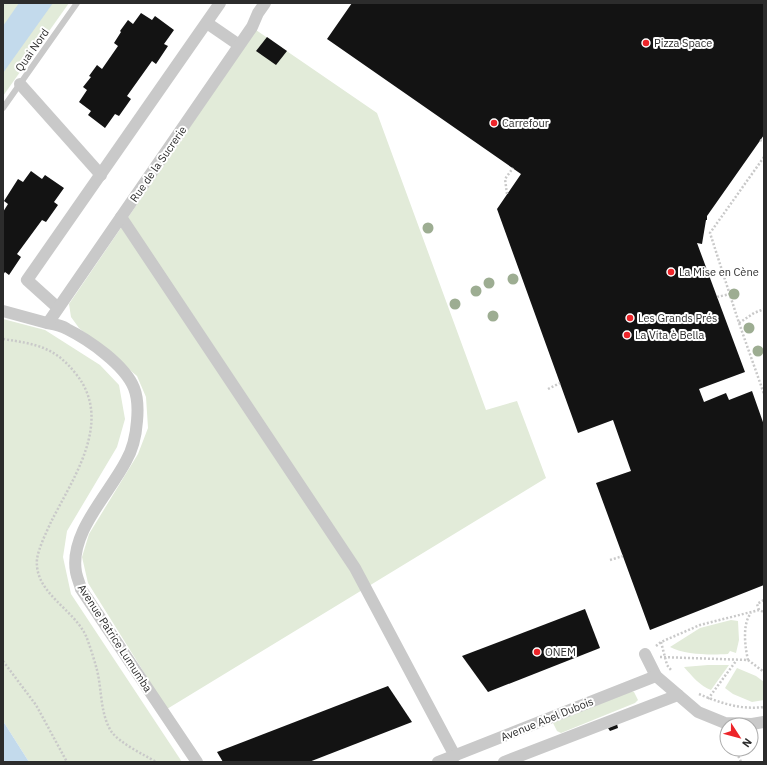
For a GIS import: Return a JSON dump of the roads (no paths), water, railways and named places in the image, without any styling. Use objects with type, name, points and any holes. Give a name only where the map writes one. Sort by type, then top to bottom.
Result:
[{"type":"street","points":[[58,308],[27,280],[220,3]]},
{"type":"street","name":"Rue de la Sucrerie","points":[[48,323],[252,27],[258,13],[265,3]]},
{"type":"street","points":[[207,22],[239,45]]},
{"type":"street","points":[[20,84],[101,175]]},
{"type":"street","points":[[121,217],[355,568],[455,756]]},
{"type":"street","name":"Avenue Patrice Lumumba","points":[[3,311],[66,328],[85,339],[114,361],[126,374],[134,388],[138,408],[132,449],[126,462],[82,532],[75,558],[76,572],[81,589],[197,762]]},
{"type":"street","name":"Avenue Patrice Lumumba","points":[[48,323],[97,356],[120,376],[127,386],[131,420],[126,448],[76,530],[73,538],[69,556],[69,566],[75,591],[189,762]]},
{"type":"street","points":[[645,654],[656,676],[698,712],[725,723],[752,724],[764,722]]},
{"type":"street","name":"Avenue Abel Dubois","points":[[438,762],[656,676]]},
{"type":"street","points":[[504,762],[678,695]]},
{"type":"lane","name":"Quai Nord","points":[[3,108],[77,3]]},
{"type":"water","points":[[19,3],[53,3],[3,73],[3,26]]},
{"type":"water","points":[[3,721],[29,762],[3,762]]},
{"type":"place","name":"Pizza Space","points":[[646,43]]},
{"type":"place","name":"Carrefour","points":[[494,123]]},
{"type":"place","name":"La Mise en Cène","points":[[671,272]]},
{"type":"place","name":"Les Grands Prés","points":[[630,318]]},
{"type":"place","name":"La Vita è Bella","points":[[627,335]]},
{"type":"place","name":"ONEM","points":[[537,652]]}]
